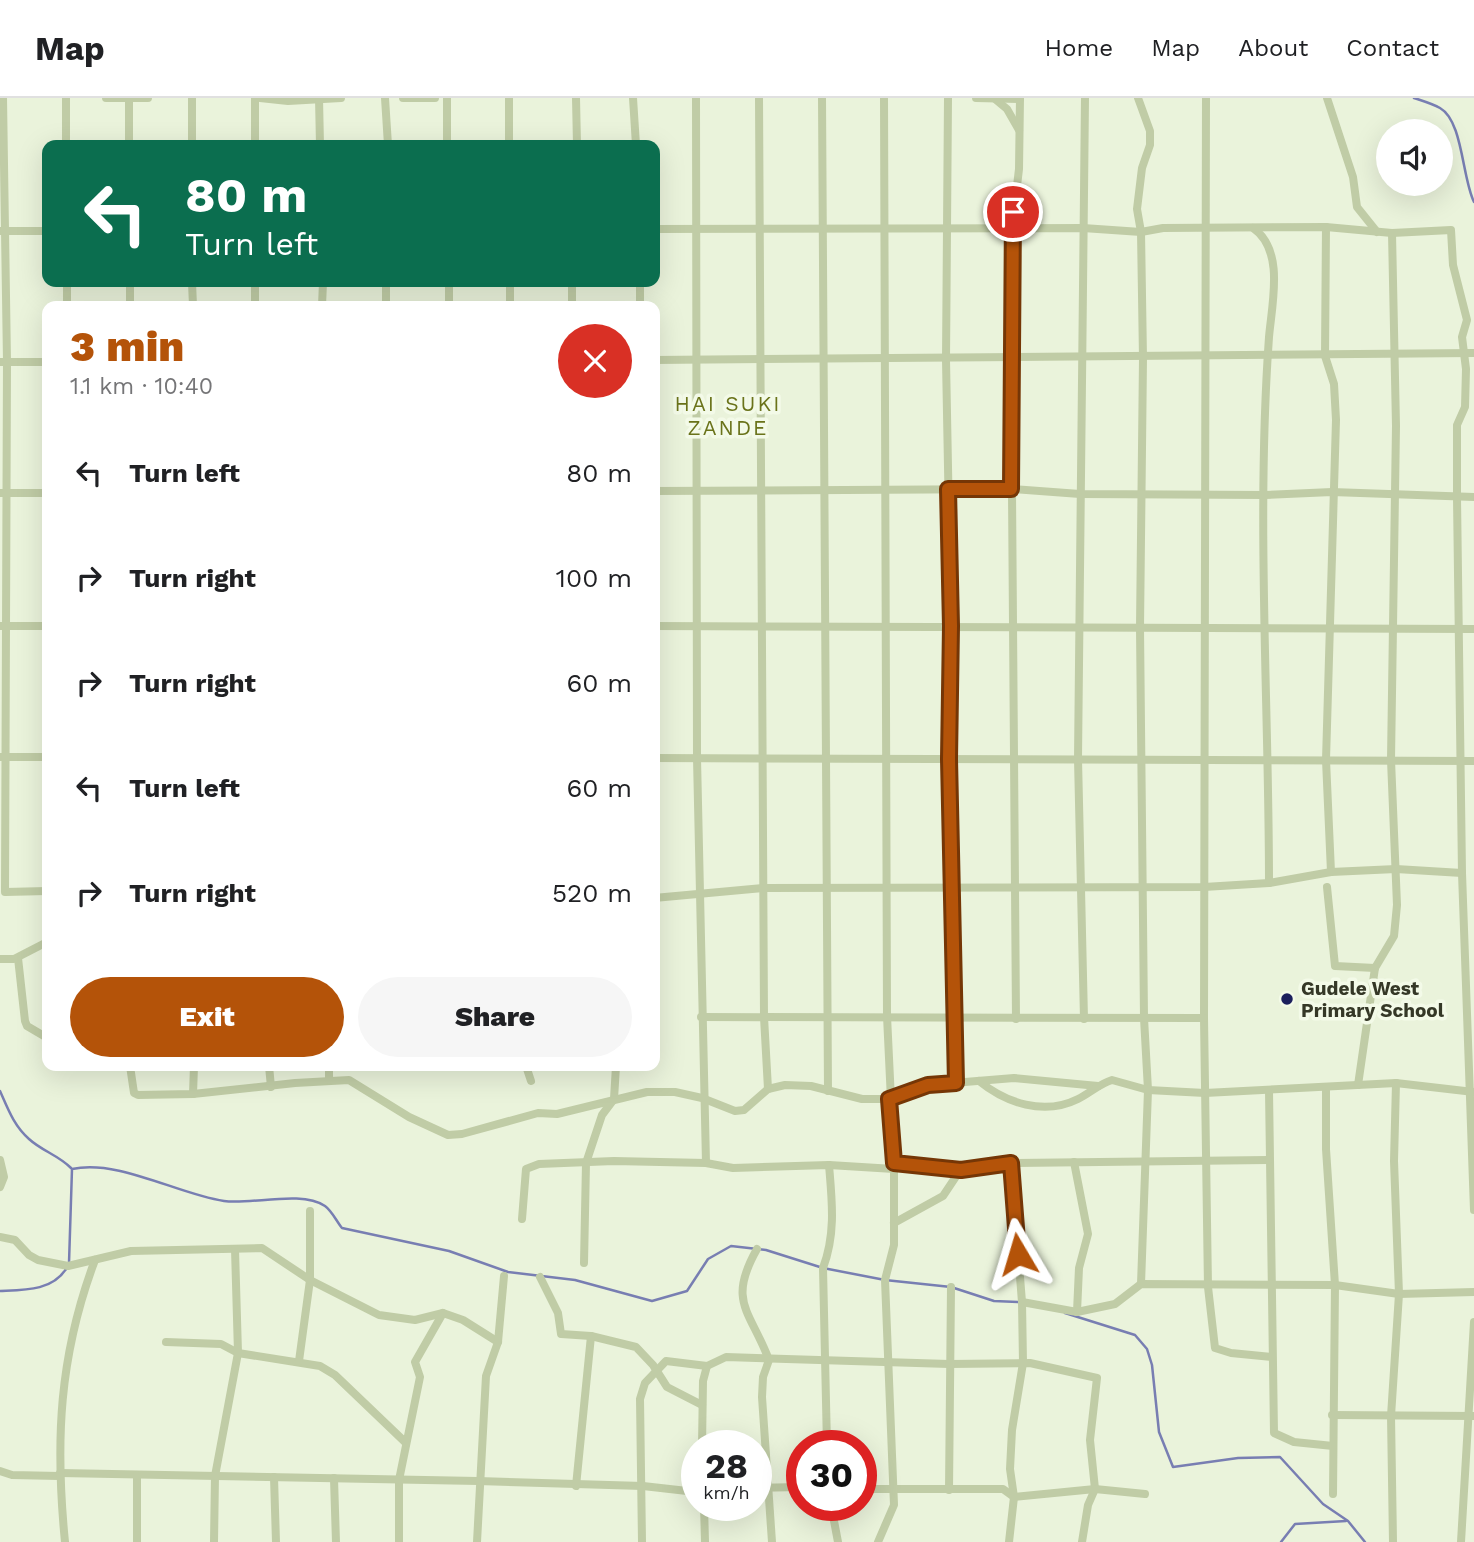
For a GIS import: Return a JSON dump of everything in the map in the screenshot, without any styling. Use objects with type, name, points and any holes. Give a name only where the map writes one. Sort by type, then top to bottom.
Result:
[{"type":"street","points":[[4,98],[2,626],[5,892],[42,891]]},
{"type":"street","points":[[66,98],[66,140]]},
{"type":"street","points":[[106,98],[148,98]]},
{"type":"street","points":[[129,98],[129,140]]},
{"type":"street","points":[[192,98],[192,140]]},
{"type":"street","points":[[255,140],[257,98],[341,98]]},
{"type":"street","points":[[385,98],[388,140]]},
{"type":"street","points":[[403,98],[435,98]]},
{"type":"street","points":[[447,98],[447,140]]},
{"type":"street","points":[[509,98],[509,140]]},
{"type":"street","points":[[576,98],[577,140]]},
{"type":"street","points":[[633,98],[636,140]]},
{"type":"street","points":[[696,98],[698,894],[706,1163]]},
{"type":"street","points":[[759,98],[764,1017],[768,1089]]},
{"type":"street","points":[[822,98],[823,626],[830,1019],[828,1091]]},
{"type":"street","points":[[878,1542],[893,1511],[894,1489],[885,1280],[894,1245],[894,1166],[887,1016],[884,98]]},
{"type":"street","points":[[948,98],[946,360],[951,626],[949,759],[956,1083]]},
{"type":"street","points":[[976,98],[1020,99],[1012,228],[1011,360],[1016,1019]]},
{"type":"street","points":[[998,98],[1020,132]]},
{"type":"street","points":[[1084,1019],[1078,759],[1080,357],[1085,98]]},
{"type":"street","points":[[1138,98],[1150,131],[1150,145],[1138,189],[1143,358],[1139,494],[1144,758],[1144,1018],[1148,1090],[1141,1284]]},
{"type":"street","points":[[1206,98],[1204,1018],[1208,1286],[1215,1348],[1231,1353],[1272,1357]]},
{"type":"street","points":[[1327,98],[1353,177],[1357,206],[1377,232]]},
{"type":"street","points":[[319,99],[320,140]]},
{"type":"street","points":[[660,229],[1083,228],[1141,232],[1163,228],[1326,227],[1392,233],[1451,230],[1454,265],[1467,320],[1462,337],[1465,407],[1457,425],[1457,498],[1461,630],[1462,873],[1472,1092],[1474,1210]]},
{"type":"street","points":[[1326,227],[1325,356],[1334,384],[1336,420],[1326,760],[1331,872]]},
{"type":"street","points":[[1253,228],[1268,244],[1274,276],[1268,356],[1265,495],[1269,883]]},
{"type":"street","points":[[2,231],[42,231]]},
{"type":"street","points":[[1358,1085],[1374,968],[1394,936],[1391,631],[1396,426],[1392,233]]},
{"type":"street","points":[[660,360],[1011,360],[1080,357],[1474,354]]},
{"type":"street","points":[[4,362],[42,362]]},
{"type":"street","points":[[660,491],[1011,489],[1080,494],[1265,495],[1332,492],[1474,498]]},
{"type":"street","points":[[2,493],[42,493]]},
{"type":"street","points":[[2,626],[42,626]]},
{"type":"street","points":[[660,626],[1014,626],[1391,631],[1474,629]]},
{"type":"street","points":[[3,757],[42,757]]},
{"type":"street","points":[[660,758],[1269,758],[1474,761]]},
{"type":"street","points":[[660,897],[763,888],[1204,887],[1269,883],[1331,872],[1395,869],[1462,873]]},
{"type":"street","points":[[1327,887],[1335,965],[1374,968]]},
{"type":"street","points":[[1463,908],[1474,908]]},
{"type":"street","points":[[0,960],[18,958],[42,945]]},
{"type":"street","points":[[18,958],[24,1021],[27,1026],[42,1035]]},
{"type":"street","points":[[701,1017],[1204,1018]]},
{"type":"street","points":[[131,1071],[134,1093],[138,1095],[193,1094],[349,1080],[409,1116],[448,1135],[462,1134],[538,1113],[557,1114],[647,1092],[675,1092],[702,1098],[735,1111],[744,1110],[768,1089],[796,1085],[862,1099],[889,1099],[928,1085],[1014,1078],[1098,1086]]},
{"type":"street","points":[[193,1094],[194,1071]]},
{"type":"street","points":[[269,1071],[271,1087]]},
{"type":"street","points":[[329,1071],[329,1080]]},
{"type":"street","points":[[528,1071],[531,1081]]},
{"type":"street","points":[[584,1263],[586,1163],[602,1115],[614,1099],[616,1071]]},
{"type":"street","points":[[979,1081],[1008,1100],[1025,1106],[1044,1107],[1075,1101],[1098,1086],[1118,1081],[1148,1090],[1205,1093],[1396,1083],[1472,1092]]},
{"type":"street","points":[[1393,1542],[1391,1416],[1399,1294],[1394,1161],[1396,1083]]},
{"type":"street","points":[[1326,1087],[1326,1149],[1335,1285],[1333,1494]]},
{"type":"street","points":[[1269,1091],[1274,1433],[1294,1442],[1333,1446]]},
{"type":"street","points":[[0,1160],[4,1177],[0,1187]]},
{"type":"street","points":[[522,1219],[526,1170],[539,1164],[706,1163],[733,1168],[829,1165],[961,1170],[1011,1163],[1268,1160]]},
{"type":"street","points":[[1074,1162],[1088,1234],[1079,1268],[1077,1312]]},
{"type":"street","points":[[1009,1542],[1014,1497],[1010,1469],[1012,1430],[1023,1363],[1022,1302],[1011,1163]]},
{"type":"street","points":[[826,1430],[823,1268],[831,1246],[834,1219],[829,1165]]},
{"type":"street","points":[[894,1223],[943,1196],[961,1170]]},
{"type":"street","points":[[299,1362],[310,1280],[310,1211]]},
{"type":"street","points":[[0,1237],[15,1240],[29,1255],[48,1263],[68,1266],[131,1251],[262,1248],[310,1280],[379,1315],[396,1320],[415,1320],[443,1313],[463,1320],[498,1342]]},
{"type":"street","points":[[214,1542],[215,1476],[238,1353],[235,1249]]},
{"type":"street","points":[[757,1249],[746,1269],[740,1297],[768,1360],[763,1377],[764,1430]]},
{"type":"street","points":[[65,1542],[59,1475],[63,1379],[68,1344],[95,1260]]},
{"type":"street","points":[[477,1542],[478,1481],[486,1376],[498,1342],[504,1276]]},
{"type":"street","points":[[540,1277],[558,1313],[561,1334],[591,1336],[636,1347],[667,1387],[702,1405]]},
{"type":"street","points":[[1022,1302],[1077,1312],[1115,1304],[1141,1284],[1270,1287],[1335,1285],[1399,1294],[1474,1292]]},
{"type":"street","points":[[949,1490],[951,1287]]},
{"type":"street","points":[[399,1542],[399,1480],[420,1377],[415,1362],[443,1313]]},
{"type":"street","points":[[1461,1542],[1470,1445],[1474,1322]]},
{"type":"street","points":[[576,1486],[591,1336]]},
{"type":"street","points":[[166,1342],[221,1344],[238,1353],[320,1366],[335,1375],[405,1442]]},
{"type":"street","points":[[642,1542],[640,1399],[645,1383],[666,1361],[707,1366],[726,1357],[949,1364],[1023,1363],[1051,1366],[1097,1378],[1090,1440],[1095,1489],[1088,1505],[1082,1542]]},
{"type":"street","points":[[702,1430],[707,1366]]},
{"type":"street","points":[[1332,1415],[1470,1416]]},
{"type":"street","points":[[0,1471],[12,1475],[478,1481],[643,1486],[681,1490]]},
{"type":"street","points":[[137,1475],[137,1542]]},
{"type":"street","points":[[274,1477],[276,1542]]},
{"type":"street","points":[[334,1478],[336,1542]]},
{"type":"street","points":[[877,1489],[1003,1489],[1014,1497],[1095,1489],[1145,1494]]},
{"type":"street","points":[[704,1521],[705,1542]]},
{"type":"street","points":[[770,1521],[772,1542]]},
{"type":"street","points":[[834,1521],[838,1542]]},
{"type":"waterway","points":[[1414,98],[1440,108],[1448,115],[1458,137],[1474,202]]},
{"type":"waterway","points":[[0,1091],[19,1129],[34,1143],[71,1168]]},
{"type":"waterway","points":[[69,1263],[72,1169],[90,1167],[128,1173],[224,1201],[290,1198],[315,1201],[328,1208],[342,1228],[449,1251],[508,1272],[575,1280],[652,1301],[687,1291],[708,1259],[731,1246],[766,1250],[823,1268],[885,1280],[951,1287],[994,1301],[1018,1302]]},
{"type":"waterway","points":[[0,1291],[37,1288],[53,1282],[66,1269]]},
{"type":"waterway","points":[[1065,1313],[1135,1335],[1147,1349],[1152,1365],[1159,1432],[1173,1467],[1238,1458],[1280,1457],[1323,1504],[1348,1521],[1365,1542]]},
{"type":"waterway","points":[[1281,1542],[1295,1524],[1346,1521]]},
{"type":"place","name":"Gudele West Primary School","points":[[1287,999]]},
{"type":"district","name":"HAI SUKI ZANDE","points":[[728,415]]},
{"type":"route","points":[[1013,212],[1011,489],[948,489],[951,626],[949,759],[956,1083],[928,1085],[889,1099],[894,1163],[961,1170],[1011,1163],[1018,1254]]}]
